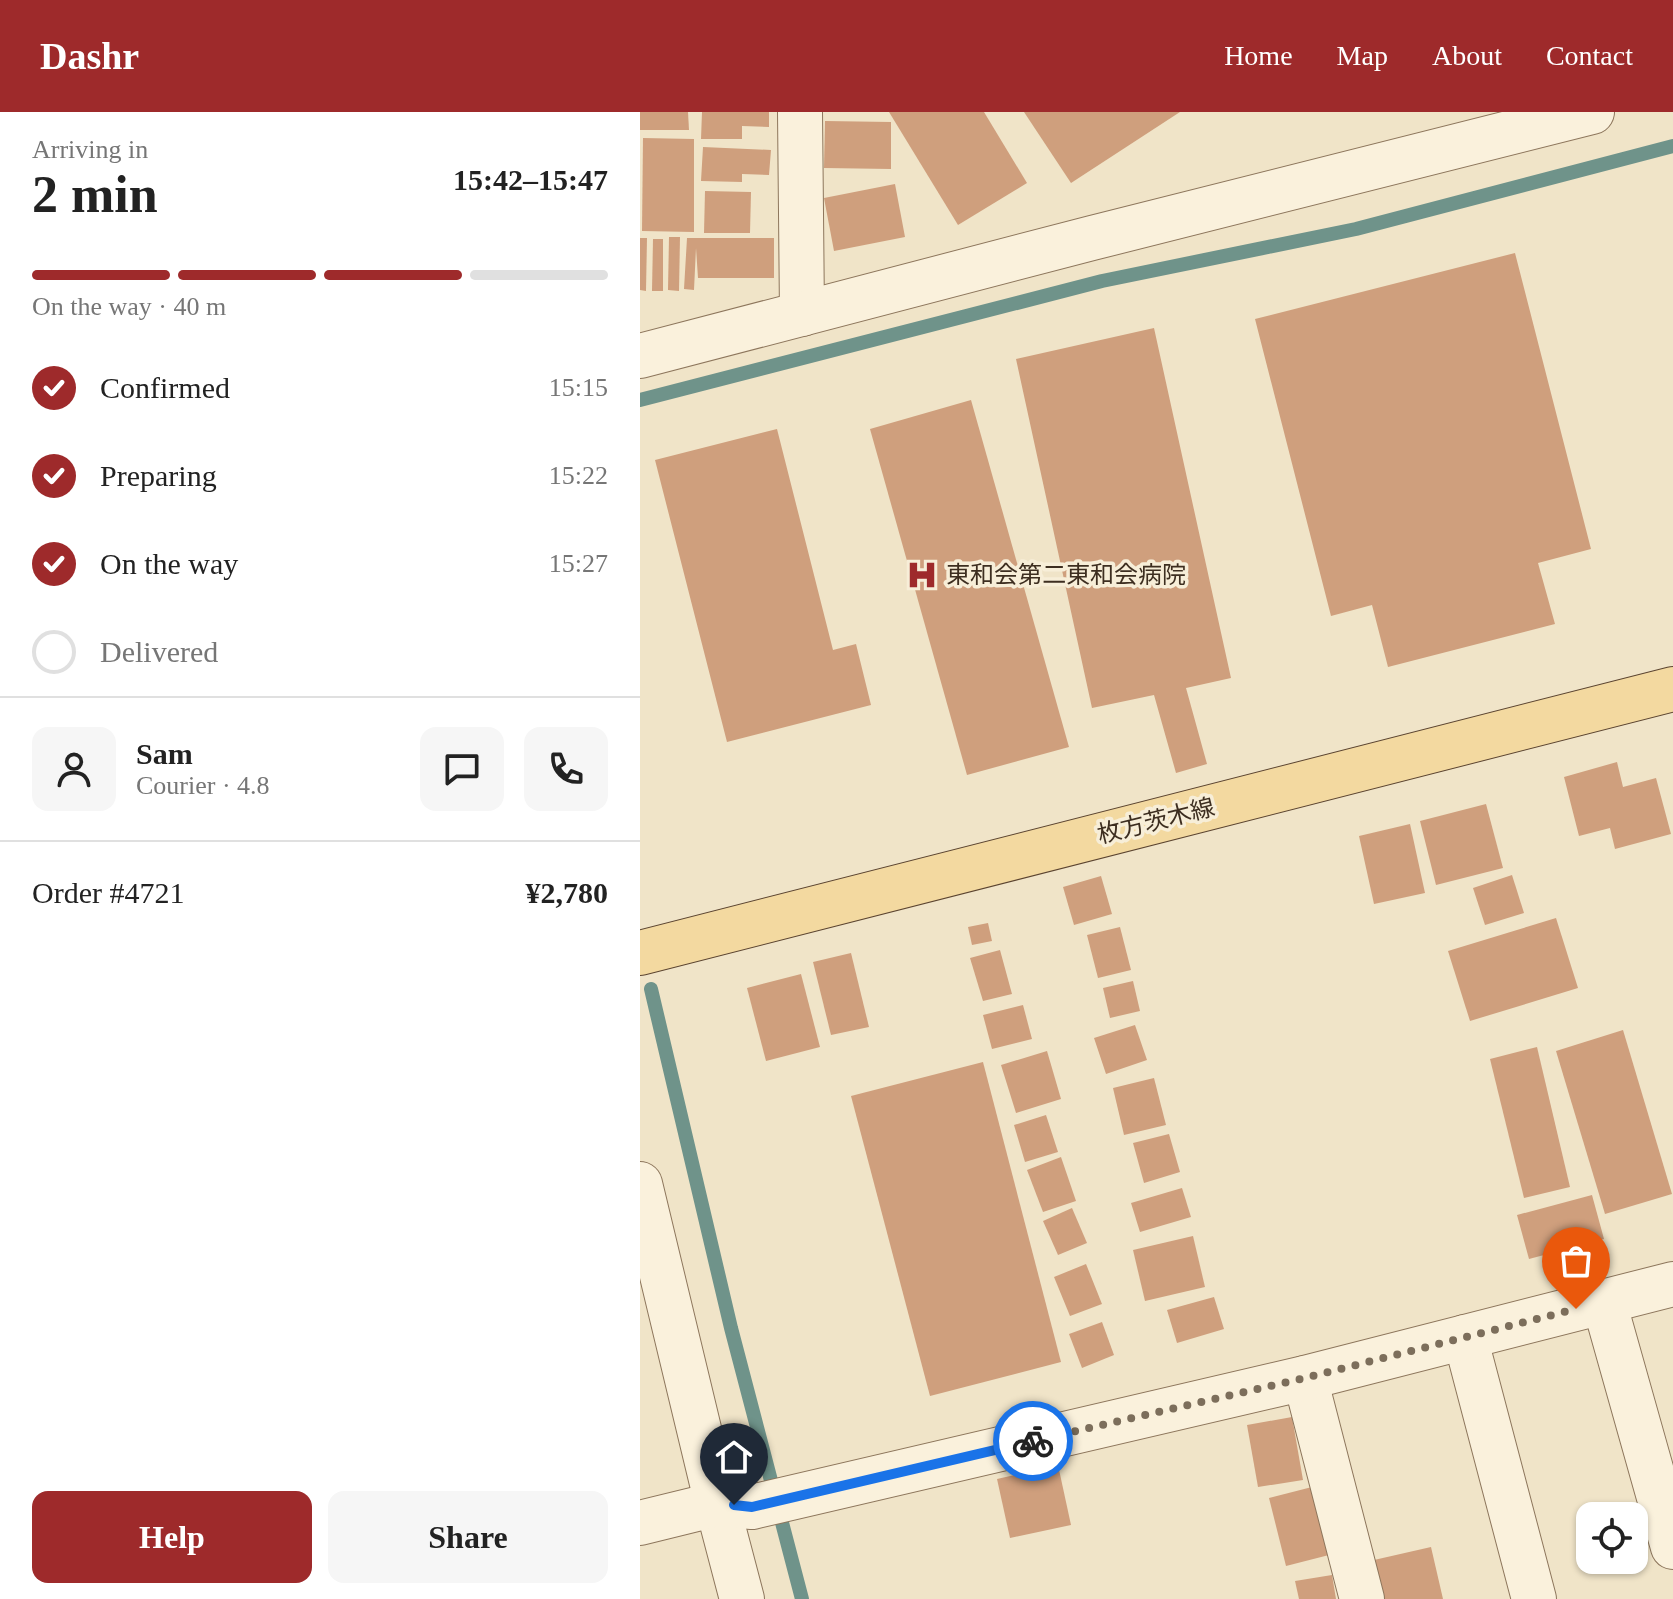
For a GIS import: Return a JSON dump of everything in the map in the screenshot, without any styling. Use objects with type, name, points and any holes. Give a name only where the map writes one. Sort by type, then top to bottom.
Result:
[{"type":"main road","name":"枚方茨木線","points":[[640,953],[1673,689]]},
{"type":"street","points":[[800,112],[802,314]]},
{"type":"street","points":[[640,356],[1592,112]]},
{"type":"street","points":[[640,1184],[742,1599]]},
{"type":"street","points":[[640,1523],[717,1504],[752,1507],[1305,1378],[1673,1284]]},
{"type":"street","points":[[1604,1302],[1673,1547]]},
{"type":"street","points":[[1465,1337],[1534,1599]]},
{"type":"street","points":[[1305,1378],[1362,1599]]},
{"type":"building","points":[[640,112],[688,112],[689,130],[640,130]]},
{"type":"building","points":[[702,112],[769,112],[769,127],[742,126],[742,139],[701,139]]},
{"type":"building","points":[[889,112],[984,112],[1027,183],[958,225]]},
{"type":"building","points":[[1024,112],[1180,112],[1071,183]]},
{"type":"building","points":[[825,121],[891,122],[891,169],[824,168]]},
{"type":"building","points":[[643,138],[694,139],[694,232],[642,231]]},
{"type":"building","points":[[703,147],[771,150],[769,175],[742,174],[742,182],[701,181]]},
{"type":"building","points":[[895,184],[905,237],[834,251],[824,198]]},
{"type":"building","points":[[705,191],[751,192],[750,233],[704,233]]},
{"type":"building","points":[[669,237],[680,237],[679,291],[668,290]]},
{"type":"building","points":[[640,238],[647,238],[646,291],[640,290]]},
{"type":"building","points":[[687,238],[774,238],[774,278],[698,278],[696,248],[694,290],[684,289]]},
{"type":"building","points":[[653,239],[663,239],[663,291],[652,291]]},
{"type":"building","points":[[1515,253],[1591,549],[1538,563],[1555,624],[1388,667],[1372,605],[1331,616],[1255,319]]},
{"type":"building","points":[[1154,328],[1231,678],[1186,688],[1207,764],[1176,773],[1154,695],[1092,708],[1016,359]]},
{"type":"building","points":[[971,400],[1069,747],[967,775],[870,429]]},
{"type":"building","points":[[777,429],[833,650],[856,644],[871,705],[727,742],[655,460]]},
{"type":"building","points":[[1617,762],[1623,787],[1656,778],[1671,834],[1615,849],[1610,828],[1579,836],[1564,777]]},
{"type":"building","points":[[1486,804],[1503,868],[1436,885],[1420,821]]},
{"type":"building","points":[[1410,824],[1425,893],[1374,904],[1359,836]]},
{"type":"building","points":[[1512,875],[1524,913],[1485,925],[1473,888]]},
{"type":"building","points":[[1101,876],[1112,914],[1074,925],[1063,887]]},
{"type":"building","points":[[1556,918],[1578,988],[1470,1021],[1448,951]]},
{"type":"building","points":[[988,923],[992,941],[972,945],[968,927]]},
{"type":"building","points":[[1120,927],[1131,970],[1098,978],[1087,935]]},
{"type":"building","points":[[1000,950],[1012,994],[983,1001],[970,958]]},
{"type":"building","points":[[851,953],[869,1027],[831,1035],[813,962]]},
{"type":"building","points":[[801,974],[820,1047],[766,1061],[747,988]]},
{"type":"building","points":[[1133,981],[1140,1011],[1110,1018],[1103,988]]},
{"type":"building","points":[[1023,1005],[1032,1039],[992,1049],[983,1015]]},
{"type":"building","points":[[1135,1025],[1147,1060],[1106,1074],[1094,1038]]},
{"type":"building","points":[[1623,1030],[1672,1194],[1605,1214],[1556,1051]]},
{"type":"building","points":[[1537,1047],[1570,1187],[1524,1198],[1490,1059]]},
{"type":"building","points":[[1047,1051],[1061,1099],[1016,1113],[1001,1065]]},
{"type":"building","points":[[983,1062],[1061,1362],[930,1396],[851,1096]]},
{"type":"building","points":[[1154,1078],[1166,1125],[1124,1135],[1113,1088]]},
{"type":"building","points":[[1046,1115],[1058,1152],[1025,1162],[1014,1125]]},
{"type":"building","points":[[1169,1134],[1180,1172],[1144,1183],[1133,1143]]},
{"type":"building","points":[[1061,1157],[1076,1201],[1043,1212],[1027,1170]]},
{"type":"building","points":[[1182,1188],[1191,1217],[1140,1232],[1131,1203]]},
{"type":"building","points":[[1592,1195],[1604,1239],[1529,1259],[1517,1215]]},
{"type":"building","points":[[1072,1208],[1087,1243],[1058,1255],[1043,1221]]},
{"type":"building","points":[[1193,1236],[1205,1287],[1145,1301],[1133,1250]]},
{"type":"building","points":[[1086,1264],[1102,1304],[1070,1316],[1054,1277]]},
{"type":"building","points":[[1214,1297],[1224,1329],[1177,1343],[1167,1310]]},
{"type":"building","points":[[1102,1322],[1114,1355],[1082,1368],[1069,1334]]},
{"type":"building","points":[[1292,1417],[1303,1480],[1258,1487],[1247,1425]]},
{"type":"building","points":[[1058,1465],[1071,1525],[1010,1538],[997,1479]]},
{"type":"building","points":[[1312,1487],[1329,1555],[1286,1566],[1269,1498]]},
{"type":"building","points":[[1431,1547],[1443,1599],[1382,1599],[1374,1560]]},
{"type":"building","points":[[1332,1575],[1336,1599],[1299,1599],[1295,1581]]},
{"type":"waterway","points":[[640,400],[1102,281],[1356,229],[1673,146]]},
{"type":"waterway","points":[[651,989],[731,1328],[802,1599]]},
{"type":"way so far","points":[[1033,1441],[1305,1378],[1576,1309]]},
{"type":"place","name":"東和会第二東和会病院","points":[[922,575]]},
{"type":"route","points":[[734,1505],[752,1507],[1033,1441]]}]
